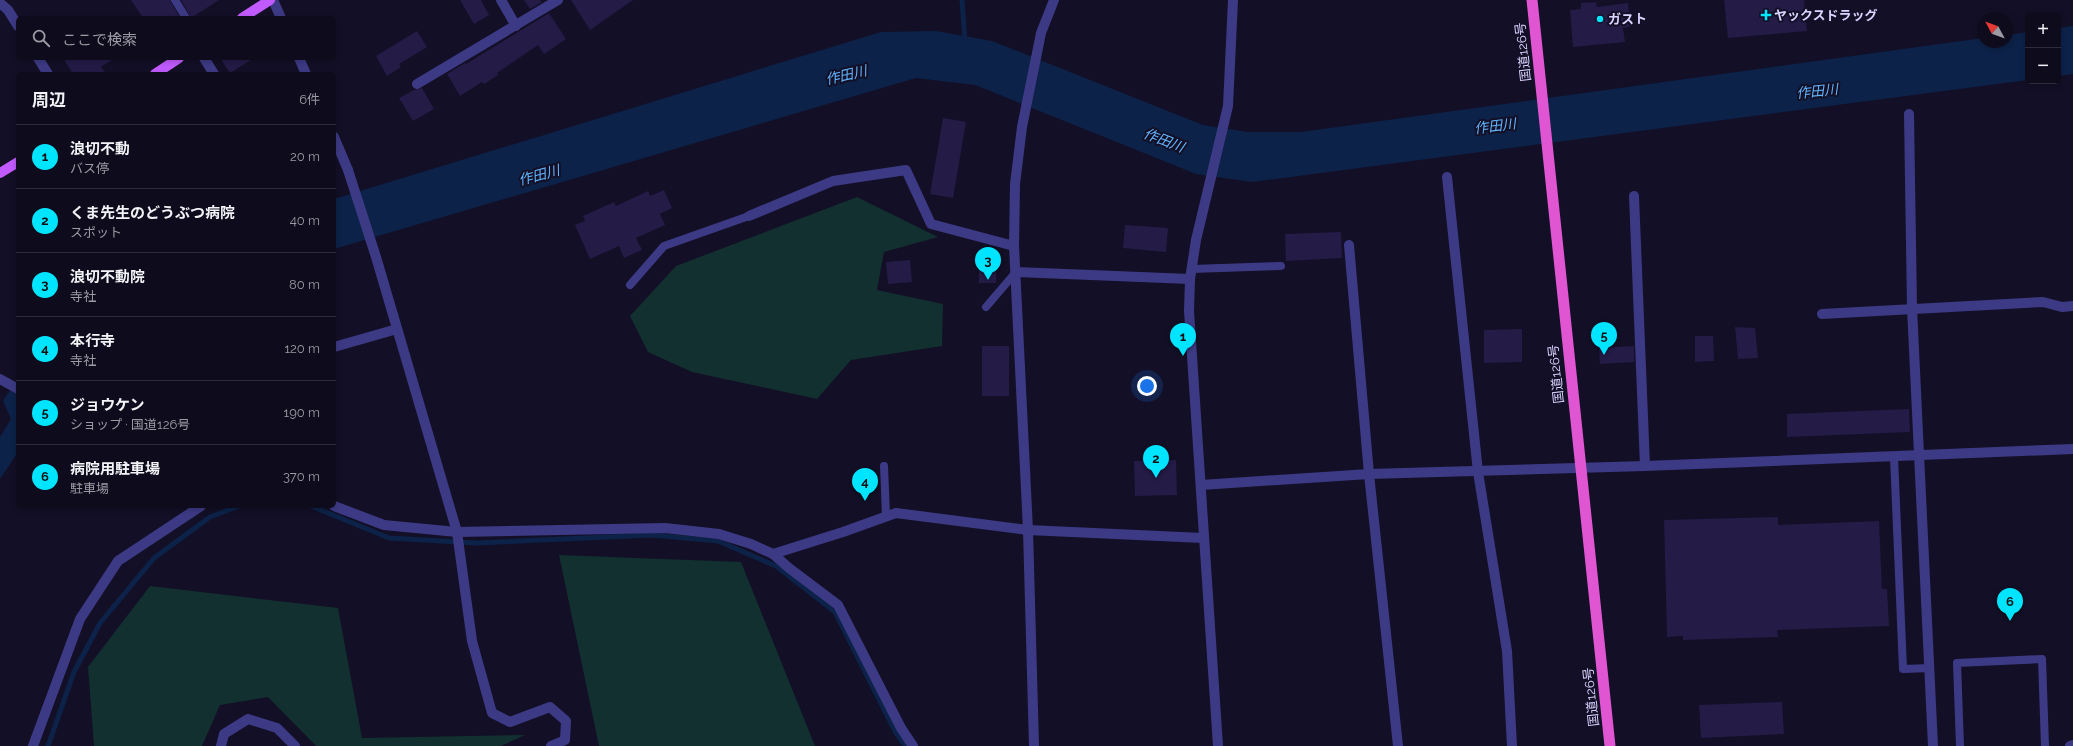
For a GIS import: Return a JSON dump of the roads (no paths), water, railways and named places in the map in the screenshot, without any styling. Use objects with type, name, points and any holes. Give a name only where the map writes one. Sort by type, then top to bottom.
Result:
[{"type":"highway","name":"国道126号","points":[[1532,0],[1610,746]]},
{"type":"main road","points":[[245,16],[272,0]]},
{"type":"main road","points":[[158,72],[177,60]]},
{"type":"main road","points":[[0,173],[16,163]]},
{"type":"street","points":[[272,0],[280,16]]},
{"type":"street","points":[[500,0],[516,26]]},
{"type":"street","points":[[417,84],[558,0]]},
{"type":"street","points":[[1034,746],[1028,530],[1014,246],[1015,184],[1022,127],[1041,33],[1054,0]]},
{"type":"street","points":[[1218,746],[1189,311],[1191,274],[1206,198],[1228,106],[1233,0]]},
{"type":"street","points":[[0,3],[8,10],[16,23]]},
{"type":"street","points":[[39,60],[47,72]]},
{"type":"street","points":[[205,60],[213,72]]},
{"type":"street","points":[[300,60],[305,72]]},
{"type":"street","points":[[1909,114],[1912,308],[1933,746]]},
{"type":"street","points":[[336,142],[348,170],[376,257],[458,539],[472,641],[492,713],[510,722],[550,707],[566,720],[565,740],[550,746]]},
{"type":"street","points":[[749,216],[833,181],[906,170],[931,224],[1014,246]]},
{"type":"street","points":[[1447,177],[1478,472],[1507,651],[1512,746]]},
{"type":"street","points":[[1634,196],[1645,466]]},
{"type":"street","points":[[1349,245],[1369,474],[1398,746]]},
{"type":"street","points":[[1016,272],[1191,274]]},
{"type":"street","points":[[1822,314],[2043,302],[2062,307],[2073,306]]},
{"type":"street","points":[[336,346],[397,328]]},
{"type":"street","points":[[0,379],[15,387]]},
{"type":"street","points":[[1201,485],[1369,474],[1478,472],[2073,449]]},
{"type":"street","points":[[336,507],[384,525],[458,539],[665,528],[719,534],[751,544],[773,554],[838,605],[900,728],[912,746]]},
{"type":"street","points":[[33,746],[80,619],[118,561],[198,508]]},
{"type":"street","points":[[773,554],[843,532],[896,513],[1028,530],[1203,538]]},
{"type":"street","points":[[221,746],[224,734],[248,719],[277,728],[295,746]]},
{"type":"lane","points":[[175,0],[185,16]]},
{"type":"lane","points":[[630,285],[664,246],[749,216]]},
{"type":"lane","points":[[1191,274],[1281,266]]},
{"type":"lane","points":[[986,307],[1016,272]]},
{"type":"lane","points":[[1894,457],[1903,669],[1930,668]]},
{"type":"lane","points":[[884,466],[886,516]]},
{"type":"lane","points":[[1960,746],[1957,663],[2042,659],[2045,746]]},
{"type":"water","points":[[2073,26],[2073,74],[2061,76],[2061,48],[2061,28]]},
{"type":"water","name":"作田川","points":[[936,31],[992,41],[1203,125],[1248,132],[1301,132],[1977,39],[1977,48],[2013,48],[2013,34],[2025,32],[2025,80],[1252,182],[1196,174],[975,85],[916,78],[336,248],[336,198],[881,32]]},
{"type":"water","points":[[16,381],[16,455],[0,479],[0,437],[11,419],[3,401]]},
{"type":"waterway","points":[[962,0],[965,42]]},
{"type":"waterway","points":[[48,746],[74,672],[100,623],[154,558],[210,517],[234,508]]},
{"type":"waterway","points":[[316,508],[389,538],[476,543],[652,535],[718,541],[776,566],[835,612],[896,733],[905,746]]},
{"type":"place","name":"ヤックスドラッグ","points":[[1766,15]]},
{"type":"place","name":"ガスト","points":[[1600,19]]},
{"type":"place","name":"浪切不動院","points":[[988,280]]},
{"type":"place","name":"ジョウケン","points":[[1604,355]]},
{"type":"place","name":"浪切不動","points":[[1183,356]]},
{"type":"place","name":"くま先生のどうぶつ病院","points":[[1156,478]]},
{"type":"place","name":"本行寺","points":[[865,501]]},
{"type":"place","name":"病院用駐車場","points":[[2010,621]]}]
